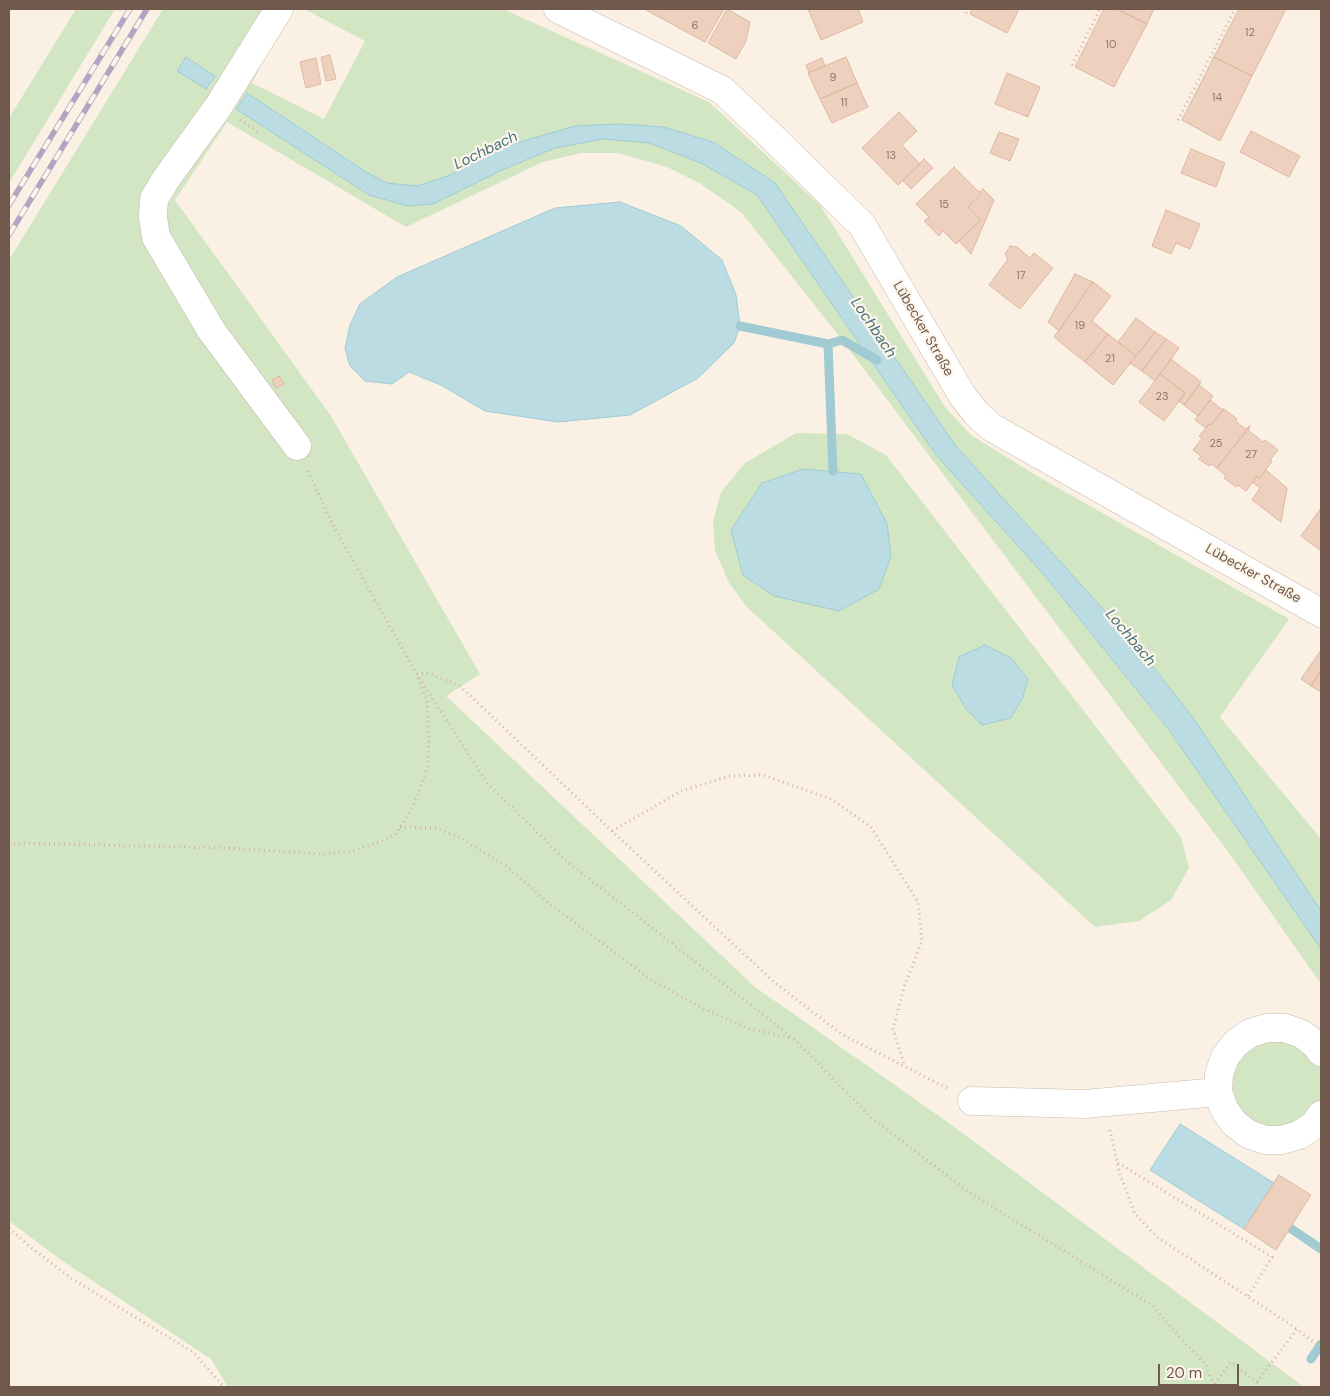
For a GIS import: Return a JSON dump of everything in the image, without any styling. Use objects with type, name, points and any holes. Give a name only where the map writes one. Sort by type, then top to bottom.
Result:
[{"type":"street","points":[[278,9],[218,107],[166,179],[154,199],[153,217],[156,237],[211,330],[297,446]]},
{"type":"street","name":"Lübecker Straße","points":[[558,9],[722,90],[862,224],[962,395],[976,413],[991,427],[1321,612]]},
{"type":"street","points":[[1321,1052],[1316,1045],[1302,1034],[1285,1028],[1267,1028],[1250,1033],[1236,1043],[1225,1057],[1219,1074],[1218,1092],[1224,1109],[1234,1123],[1248,1134],[1265,1140],[1282,1140],[1299,1135],[1314,1125],[1321,1115]]},
{"type":"street","points":[[972,1101],[1085,1104],[1218,1092]]},
{"type":"path","points":[[1072,65],[1100,9]]},
{"type":"path","points":[[1178,120],[1236,9]]},
{"type":"path","points":[[297,446],[334,527],[416,673],[488,784],[564,859],[794,1039],[873,1119],[967,1191],[1153,1306],[1182,1340],[1206,1364],[1214,1386]]},
{"type":"path","points":[[9,843],[226,848],[324,854],[352,851],[395,835],[417,798],[428,765],[427,702],[416,673]]},
{"type":"path","points":[[416,673],[429,673],[460,686],[775,983],[843,1035],[905,1065],[972,1101]]},
{"type":"path","points":[[612,831],[681,791],[730,776],[762,775],[831,799],[871,827],[918,902],[922,941],[904,988],[893,1029],[905,1065]]},
{"type":"path","points":[[400,827],[435,828],[462,838],[506,866],[550,904],[650,979],[698,1006],[750,1029],[794,1039]]},
{"type":"path","points":[[1103,1102],[1117,1163],[1136,1214],[1157,1237],[1297,1329],[1321,1348]]},
{"type":"path","points":[[1117,1163],[1272,1257],[1248,1296]]},
{"type":"path","points":[[9,1228],[72,1279],[193,1352],[224,1387]]},
{"type":"path","points":[[1214,1386],[1231,1362],[1257,1382],[1297,1329]]},
{"type":"green space","points":[[76,9],[115,9],[9,183],[9,118]]},
{"type":"green space","points":[[163,9],[290,9],[252,83],[324,119],[365,41],[304,9],[503,9],[709,102],[821,206],[945,407],[971,435],[1037,476],[1289,619],[1220,717],[1321,839],[1321,984],[1229,853],[842,340],[741,212],[701,184],[667,167],[618,153],[581,153],[543,162],[406,227],[227,122],[175,200],[331,416],[480,674],[446,696],[755,987],[949,1123],[1304,1387],[228,1387],[211,1359],[61,1260],[9,1221],[9,260]]},
{"type":"green space","points":[[796,433],[847,434],[886,455],[1181,837],[1189,868],[1171,900],[1139,921],[1095,927],[747,607],[729,583],[715,550],[713,522],[721,492],[745,463]]},
{"type":"green space","points":[[1284,1037],[1311,1052],[1320,1065],[1321,1099],[1316,1111],[1306,1123],[1260,1131],[1227,1096],[1231,1064],[1253,1041]]},
{"type":"water","points":[[186,57],[215,76],[206,89],[177,71]]},
{"type":"water","name":"Lochbach","points":[[247,93],[366,172],[387,183],[417,186],[445,177],[516,143],[575,126],[619,124],[664,127],[713,142],[775,183],[955,445],[1140,650],[1194,719],[1321,911],[1321,949],[1169,730],[1046,577],[936,455],[757,195],[701,163],[649,143],[603,139],[555,148],[502,170],[433,204],[407,206],[369,195],[236,109]]},
{"type":"water","points":[[620,202],[681,226],[722,260],[736,295],[740,326],[734,343],[698,378],[630,415],[558,422],[485,411],[441,385],[409,372],[392,384],[365,381],[350,366],[345,348],[350,325],[360,304],[397,277],[555,208]]},
{"type":"water","points":[[803,469],[861,474],[887,524],[891,556],[879,589],[839,611],[774,596],[743,575],[731,530],[762,483]]},
{"type":"water","points":[[985,645],[1011,658],[1028,679],[1023,697],[1011,718],[982,725],[966,709],[952,685],[959,657]]},
{"type":"water","points":[[1180,1124],[1274,1183],[1244,1229],[1150,1170]]},
{"type":"building","points":[[644,9],[724,9],[705,42]]},
{"type":"building","points":[[727,9],[750,22],[746,41],[736,59],[708,43]]},
{"type":"building","points":[[808,9],[858,9],[863,22],[821,40]]},
{"type":"building","points":[[972,9],[1019,9],[1007,33],[970,14]]},
{"type":"building","points":[[1104,9],[1117,9],[1147,24],[1114,87],[1075,67]]},
{"type":"building","points":[[1117,9],[1154,9],[1147,24]]},
{"type":"building","points":[[1239,9],[1286,9],[1252,76],[1214,57]]},
{"type":"building","points":[[330,55],[336,79],[326,81],[321,57]]},
{"type":"building","points":[[846,57],[857,83],[820,99],[808,73]]},
{"type":"building","points":[[1214,57],[1252,76],[1220,141],[1182,120]]},
{"type":"building","points":[[316,58],[321,84],[306,88],[300,62]]},
{"type":"building","points":[[822,58],[825,66],[809,73],[806,65]]},
{"type":"building","points":[[1007,73],[1040,87],[1028,117],[995,104]]},
{"type":"building","points":[[857,83],[868,107],[832,123],[820,99]]},
{"type":"building","points":[[899,112],[917,131],[902,145],[920,164],[898,185],[862,148]]},
{"type":"building","points":[[1251,131],[1300,156],[1289,177],[1240,152]]},
{"type":"building","points":[[999,132],[1019,139],[1010,161],[990,153]]},
{"type":"building","points":[[1191,149],[1225,163],[1216,187],[1181,173]]},
{"type":"building","points":[[924,159],[933,168],[911,189],[903,181]]},
{"type":"building","points":[[954,167],[981,194],[968,207],[981,220],[956,244],[943,231],[939,236],[924,221],[929,217],[916,204]]},
{"type":"building","points":[[983,189],[994,200],[971,254],[959,241],[981,220],[968,207],[981,194],[979,192]]},
{"type":"building","points":[[1166,210],[1200,224],[1190,249],[1176,243],[1171,254],[1152,246]]},
{"type":"building","points":[[1010,246],[1017,247],[1030,258],[1034,253],[1053,268],[1020,309],[989,285],[1008,259],[1005,254]]},
{"type":"building","points":[[1075,274],[1093,282],[1059,331],[1048,322]]},
{"type":"building","points":[[1093,282],[1111,296],[1092,321],[1108,334],[1085,362],[1054,337]]},
{"type":"building","points":[[1136,318],[1155,332],[1136,356],[1118,342]]},
{"type":"building","points":[[1155,332],[1166,339],[1142,371],[1130,363]]},
{"type":"building","points":[[1108,334],[1136,356],[1113,385],[1085,362]]},
{"type":"building","points":[[1166,339],[1179,348],[1155,381],[1142,371]]},
{"type":"building","points":[[1171,359],[1201,382],[1184,405],[1179,401],[1185,393],[1160,374]]},
{"type":"building","points":[[1160,374],[1185,393],[1164,421],[1139,402]]},
{"type":"building","points":[[279,376],[284,384],[276,388],[272,380]]},
{"type":"building","points":[[1199,385],[1213,396],[1198,416],[1184,405]]},
{"type":"building","points":[[1210,400],[1223,410],[1211,425],[1209,424],[1206,428],[1195,420]]},
{"type":"building","points":[[1224,409],[1246,429],[1250,426],[1217,468],[1211,464],[1209,466],[1199,459],[1201,456],[1193,450],[1202,438],[1199,436]]},
{"type":"building","points":[[1250,426],[1248,430],[1263,442],[1265,440],[1278,450],[1260,478],[1257,476],[1246,491],[1238,485],[1236,487],[1224,478],[1226,476],[1217,468]]},
{"type":"building","points":[[1266,470],[1287,488],[1281,522],[1252,500],[1260,488],[1252,482],[1257,476],[1260,478]]},
{"type":"building","points":[[1321,508],[1321,551],[1301,536]]},
{"type":"building","points":[[1321,650],[1321,671],[1311,686],[1301,679]]},
{"type":"building","points":[[1321,671],[1321,692],[1311,686]]},
{"type":"building","points":[[1279,1175],[1311,1195],[1276,1250],[1244,1229]]},
{"type":"waterway","name":"Lochbach","points":[[740,326],[828,344],[842,340],[877,360]]},
{"type":"waterway","points":[[828,344],[833,471]]},
{"type":"waterway","points":[[1290,1228],[1321,1249]]},
{"type":"waterway","points":[[1311,1359],[1321,1344]]},
{"type":"railway","points":[[9,205],[130,9]]},
{"type":"railway","points":[[9,235],[147,9]]}]
